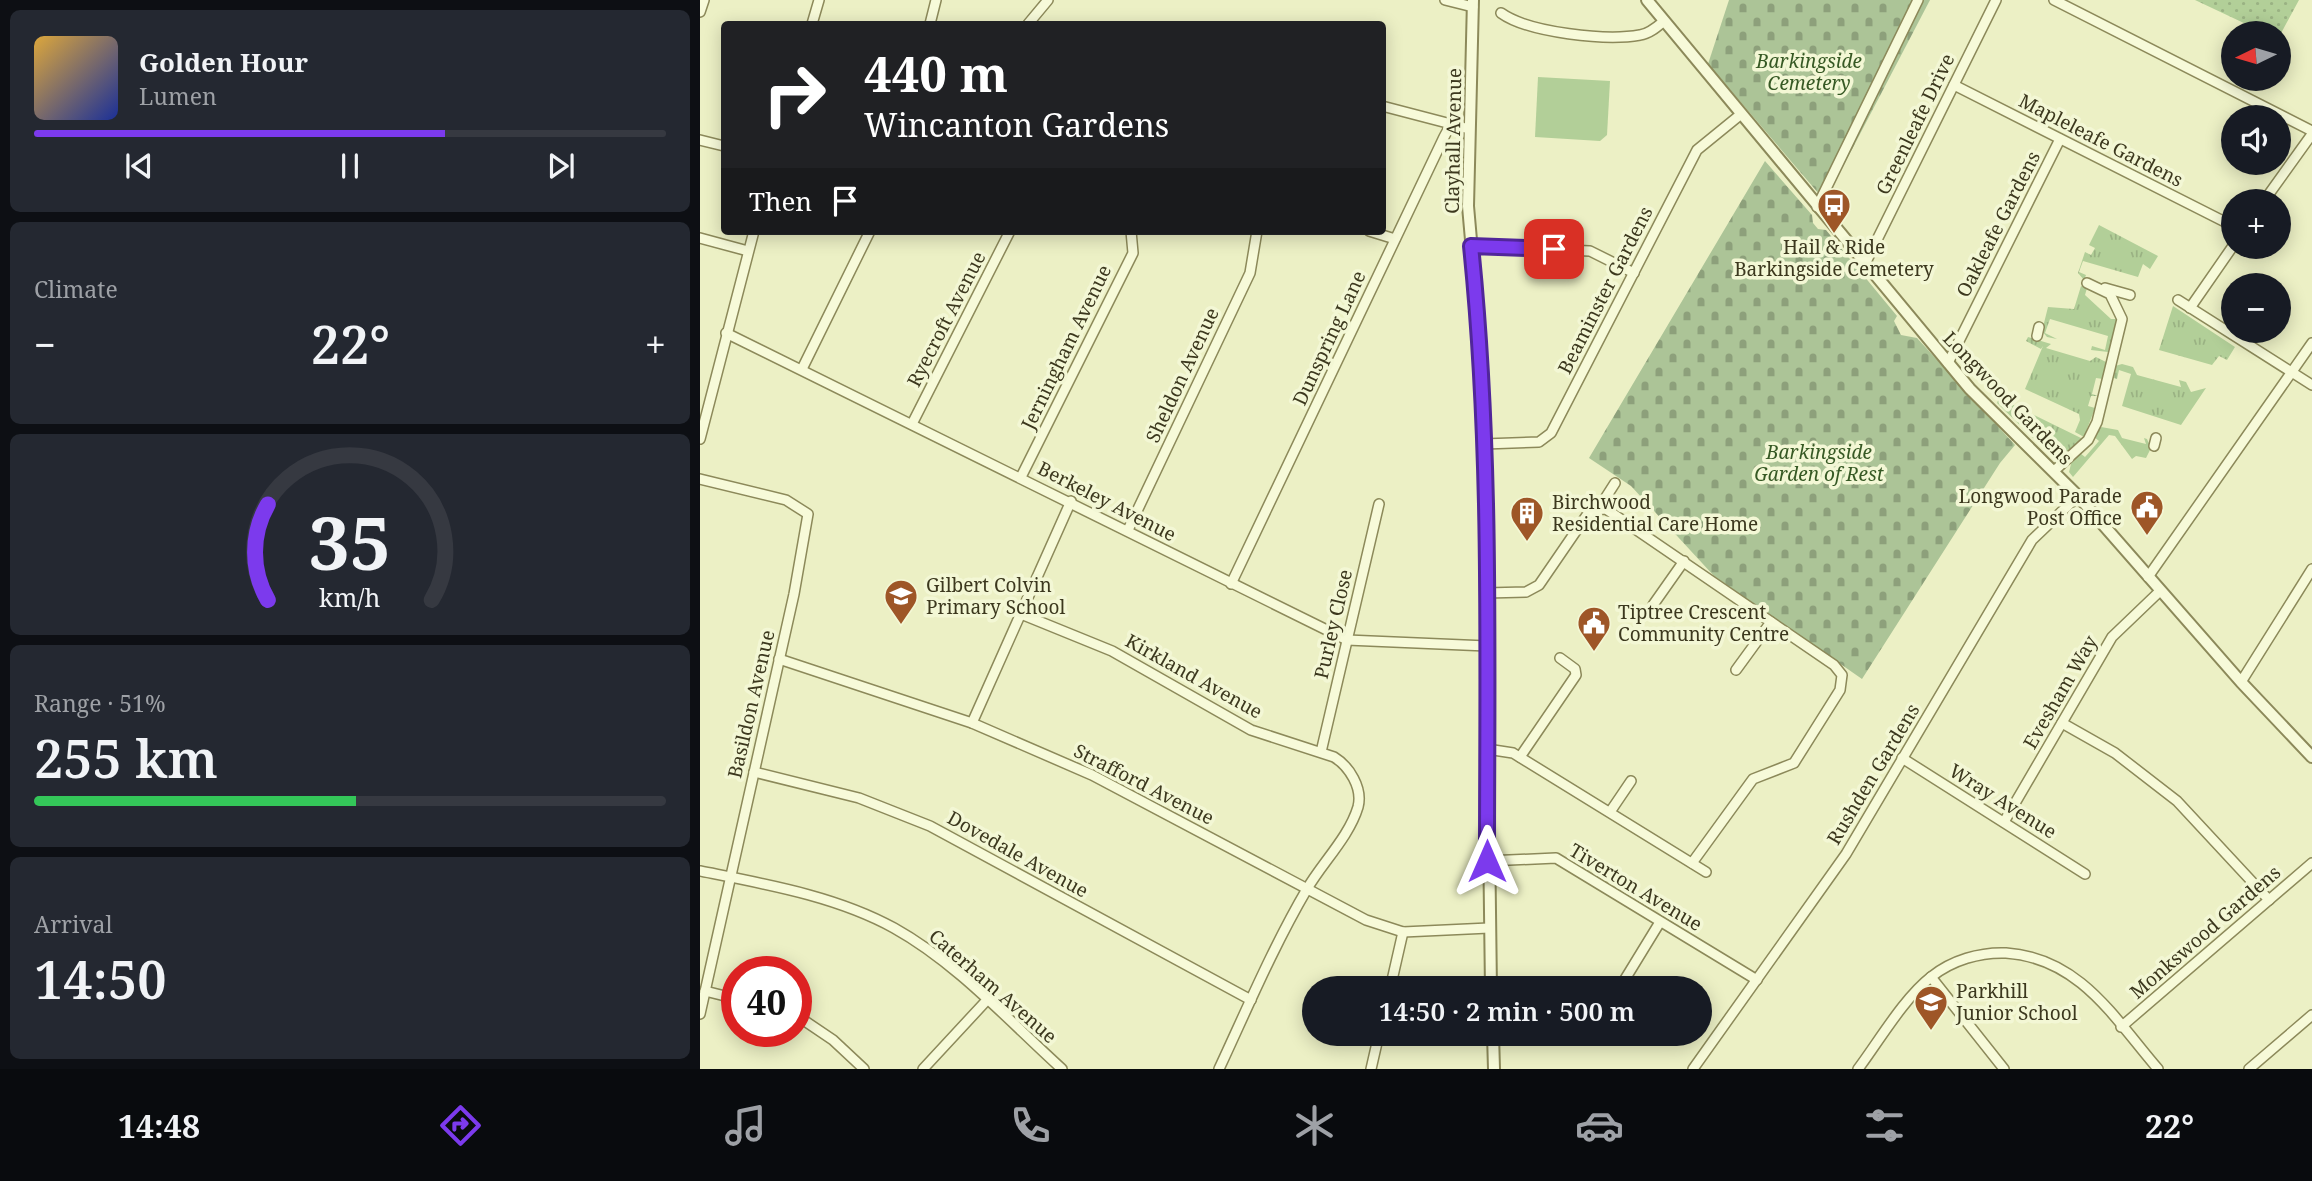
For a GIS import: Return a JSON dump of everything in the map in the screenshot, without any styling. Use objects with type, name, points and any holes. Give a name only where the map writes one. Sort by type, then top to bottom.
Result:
[{"type":"street","points":[[700,12],[704,0]]},
{"type":"street","points":[[813,21],[819,0]]},
{"type":"street","points":[[931,21],[936,0]]},
{"type":"street","points":[[1030,21],[1048,0]]},
{"type":"street","points":[[1445,0],[1473,4]]},
{"type":"street","name":"Longwood Gardens","points":[[1647,0],[1948,363],[2078,496],[2241,682],[2311,755]]},
{"type":"street","points":[[1817,207],[1918,0]]},
{"type":"street","name":"Greenleafe Drive","points":[[1865,264],[1996,0]]},
{"type":"street","points":[[2054,0],[2312,132],[2272,189]]},
{"type":"street","name":"Clayhall Avenue","points":[[1473,4],[1468,206],[1480,342],[1484,444],[1487,861],[1491,976]]},
{"type":"street","points":[[1501,13],[1546,29],[1602,35],[1640,35],[1664,21]]},
{"type":"street","name":"Mapleleafe Gardens","points":[[1954,85],[2221,220]]},
{"type":"street","points":[[1386,107],[1469,129]]},
{"type":"street","name":"Beaminster Gardens","points":[[1484,444],[1546,439],[1697,150],[1740,115]]},
{"type":"street","name":"Dunspring Lane","points":[[1231,584],[1451,124]]},
{"type":"street","name":"Oakleafe Gardens","points":[[1948,363],[2060,139]]},
{"type":"street","points":[[700,140],[721,145]]},
{"type":"street","points":[[700,439],[753,235]]},
{"type":"street","points":[[802,369],[868,235]]},
{"type":"street","name":"Ryecroft Avenue","points":[[912,424],[1008,235]]},
{"type":"street","name":"Jerningham Avenue","points":[[1021,477],[1133,253],[1131,235]]},
{"type":"street","name":"Sheldon Avenue","points":[[1128,530],[1250,273],[1256,235]]},
{"type":"street","points":[[1382,235],[1395,239]]},
{"type":"street","points":[[700,238],[748,251]]},
{"type":"street","points":[[1471,246],[1590,251],[1634,273]]},
{"type":"street","points":[[2190,308],[2224,259]]},
{"type":"street","points":[[2087,283],[2130,295]]},
{"type":"street","points":[[2054,471],[2088,440],[2097,422],[2114,358],[2122,319],[2118,305],[2100,287]]},
{"type":"street","points":[[2178,300],[2312,384]]},
{"type":"street","name":"Berkeley Avenue","points":[[726,333],[1071,501],[1231,584],[1347,640],[1487,646]]},
{"type":"street","points":[[2148,577],[2312,343]]},
{"type":"street","name":"Basildon Avenue","points":[[700,479],[786,500],[808,514],[779,659],[700,1014]]},
{"type":"street","points":[[1486,593],[1526,592],[1539,585],[1582,521],[1599,508],[1615,483]]},
{"type":"street","name":"Rushden Gardens","points":[[1693,1069],[1846,854],[2032,540],[2078,496]]},
{"type":"street","points":[[972,723],[1071,501]]},
{"type":"street","name":"Purley Close","points":[[1321,752],[1379,504]]},
{"type":"street","points":[[1599,508],[1613,512],[1834,665],[1842,675],[1840,690],[1794,763],[1777,771],[1764,772],[1753,779],[1692,863]]},
{"type":"street","points":[[1653,605],[1684,561]]},
{"type":"street","points":[[2241,682],[2312,569]]},
{"type":"street","name":"Evesham Way","points":[[2004,822],[2112,637],[2160,591]]},
{"type":"street","name":"Kirkland Avenue","points":[[1021,614],[1112,651],[1251,730],[1321,752],[1345,764],[1356,785],[1359,805],[1352,821],[1307,890],[1219,1069]]},
{"type":"street","points":[[1736,670],[1771,622]]},
{"type":"street","points":[[1521,758],[1576,675],[1575,669],[1560,658]]},
{"type":"street","name":"Strafford Avenue","points":[[779,659],[972,723],[1091,775],[1366,919],[1403,932],[1489,928]]},
{"type":"street","points":[[2062,723],[2115,753],[2160,786],[2269,900]]},
{"type":"street","points":[[1487,749],[1507,750],[1706,872]]},
{"type":"street","name":"Wray Avenue","points":[[1902,758],[2085,874]]},
{"type":"street","name":"Dovedale Avenue","points":[[754,772],[859,798],[930,826],[1251,1000]]},
{"type":"street","points":[[1610,812],[1631,781]]},
{"type":"street","name":"Tiverton Avenue","points":[[1487,861],[1556,858],[1756,980]]},
{"type":"street","name":"Monkswood Gardens","points":[[2121,1027],[2312,863]]},
{"type":"street","name":"Caterham Avenue","points":[[700,871],[797,892],[860,912],[893,928],[927,948],[1062,1069]]},
{"type":"street","points":[[1627,976],[1660,922]]},
{"type":"street","points":[[1393,976],[1403,932]]},
{"type":"street","points":[[1858,1069],[1931,976],[1951,964],[1975,956],[2024,954],[2049,961],[2071,973],[2090,990],[2158,1069]]},
{"type":"street","points":[[1931,976],[2004,1069]]},
{"type":"street","points":[[705,992],[721,996]]},
{"type":"street","points":[[923,1069],[986,1000]]},
{"type":"street","points":[[2249,1069],[2312,1015]]},
{"type":"street","points":[[812,1026],[833,1040],[864,1069]]},
{"type":"street","points":[[1371,1069],[1376,1046]]},
{"type":"street","points":[[1493,1046],[1494,1069]]},
{"type":"green space","name":"Barkingside Cemetery","points":[[1729,0],[1930,0],[1825,201],[1708,64]]},
{"type":"green space","points":[[2195,0],[2299,0],[2288,21],[2240,21]]},
{"type":"green space","points":[[1538,77],[1610,81],[1607,135],[1600,141],[1535,137]]},
{"type":"green space","name":"Barkingside Garden of Rest","points":[[1765,161],[1812,215],[1813,223],[1818,229],[1826,230],[1897,316],[1894,321],[1901,335],[1917,338],[2015,445],[2000,463],[1862,679],[1714,576],[1631,486],[1589,458]]},
{"type":"green space","points":[[2099,225],[2158,256],[2150,269],[2143,264],[2138,277],[2083,261],[2079,272],[2086,275],[2084,280],[2078,273],[2085,252],[2091,255],[2095,248],[2089,245]]},
{"type":"green space","points":[[2081,286],[2087,288],[2085,295],[2111,319],[2118,319],[2108,352],[2091,350],[2092,346],[2105,350],[2108,336],[2050,319],[2045,333],[2057,339],[2047,337],[2042,331],[2048,307],[2074,309]]},
{"type":"green space","points":[[2173,306],[2221,338],[2221,343],[2229,343],[2235,347],[2227,360],[2219,356],[2212,365],[2159,350]]},
{"type":"green space","points":[[2028,337],[2051,344],[2046,348],[2090,361],[2096,357],[2106,362],[2103,379],[2096,378],[2092,394],[2098,396],[2091,396],[2088,406],[2095,408],[2084,437],[2075,432],[2080,420],[2079,414],[2025,389],[2043,346],[2041,349],[2026,341]]},
{"type":"green space","points":[[2122,364],[2133,367],[2137,375],[2181,387],[2179,380],[2186,382],[2191,392],[2206,388],[2181,425],[2122,406],[2131,374],[2119,370],[2117,379],[2111,377],[2115,366]]},
{"type":"green space","points":[[1999,398],[2083,439],[2066,455],[2051,455],[1997,403]]},
{"type":"green space","points":[[2101,427],[2118,430],[2122,438],[2146,444],[2144,438],[2147,439],[2151,448],[2146,458],[2136,456],[2132,459],[2115,436],[2109,435],[2073,477],[2069,472],[2072,460],[2080,453],[2085,457],[2099,441],[2093,436]]},
{"type":"place","name":"Hail & Ride Barkingside Cemetery","points":[[1834,235]]},
{"type":"place","name":"Longwood Parade Post Office","points":[[2147,537]]},
{"type":"place","name":"Birchwood Residential Care Home","points":[[1527,543]]},
{"type":"place","name":"Gilbert Colvin Primary School","points":[[901,626]]},
{"type":"place","name":"Tiptree Crescent Community Centre","points":[[1594,653]]},
{"type":"place","name":"Parkhill Junior School","points":[[1931,1032]]},
{"type":"route","points":[[1487,861],[1484,444],[1480,342],[1471,246],[1554,249]]}]
